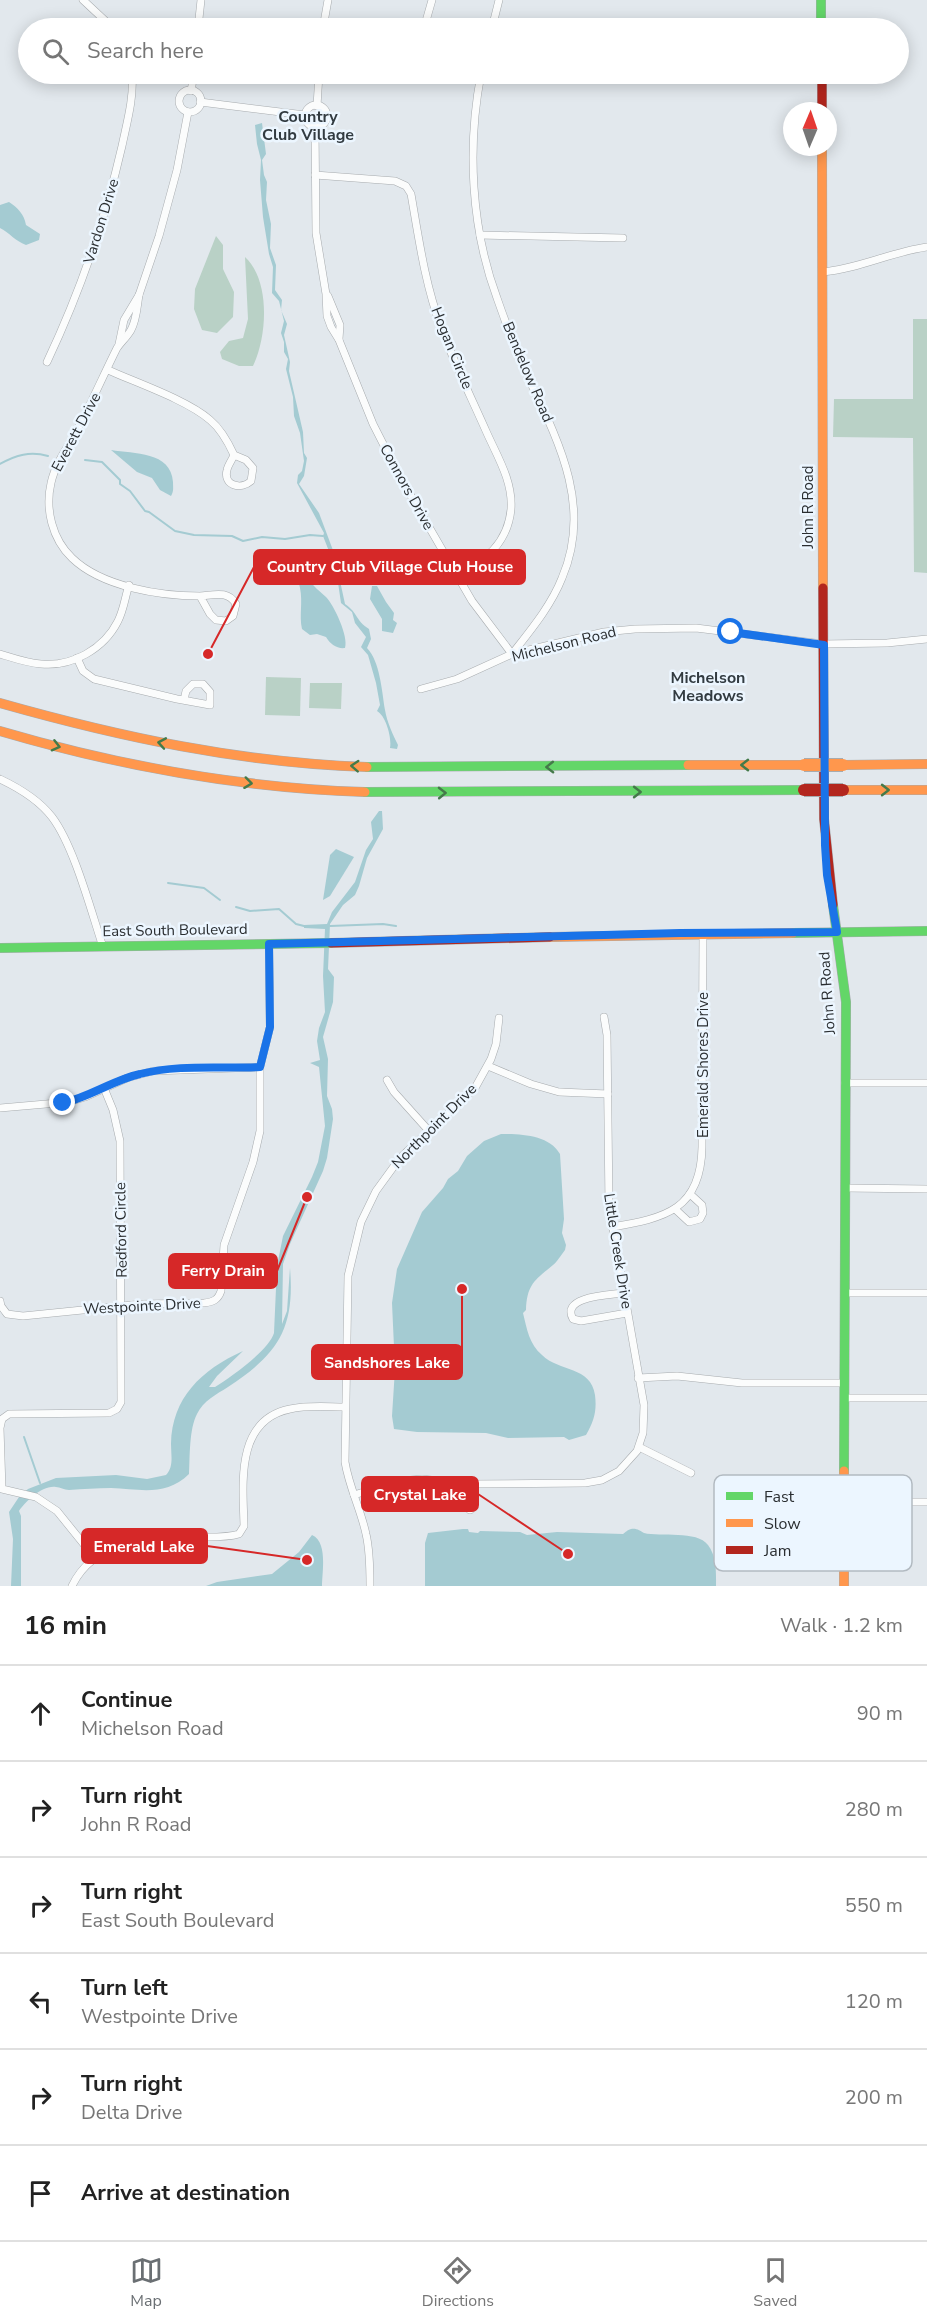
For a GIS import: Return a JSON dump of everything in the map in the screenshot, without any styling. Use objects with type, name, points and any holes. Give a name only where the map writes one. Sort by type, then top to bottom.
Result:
[{"type":"main road","points":[[821,0],[821,18]]},
{"type":"main road","points":[[822,84],[822,102]]},
{"type":"main road","name":"John R Road","points":[[822,156],[825,852],[846,1002],[844,1475]]},
{"type":"main road","points":[[0,704],[88,728],[154,742],[306,763],[402,768],[927,764]]},
{"type":"main road","points":[[0,730],[52,745],[144,766],[218,779],[327,790],[423,794],[927,790]]},
{"type":"main road","name":"East South Boulevard","points":[[0,948],[334,943],[703,933],[927,931]]},
{"type":"street","points":[[83,0],[102,18]]},
{"type":"street","points":[[199,18],[201,0]]},
{"type":"street","points":[[325,18],[328,0]]},
{"type":"street","points":[[427,18],[432,0]]},
{"type":"street","points":[[494,18],[499,0]]},
{"type":"street","name":"Vardon Drive","points":[[47,362],[99,233],[127,122],[132,84]]},
{"type":"street","points":[[191,91],[192,84]]},
{"type":"street","points":[[317,106],[318,84]]},
{"type":"street","name":"Bendelow Road","points":[[480,84],[474,127],[476,208],[480,234],[496,297],[565,460],[574,498],[574,536],[563,577],[551,600],[512,654]]},
{"type":"street","points":[[191,91],[199,96],[200,102],[194,111],[188,112],[182,108],[179,101],[184,92],[191,91]]},
{"type":"street","points":[[200,102],[305,115]]},
{"type":"street","points":[[317,106],[325,111],[327,117],[324,123],[315,127],[307,122],[305,115],[310,108],[317,106]]},
{"type":"street","name":"Everett Drive","points":[[188,112],[177,170],[139,295],[133,324],[118,346],[108,370],[54,473],[49,492],[49,512],[58,540],[75,561],[100,577],[162,594],[200,596],[224,594],[231,597],[236,604],[233,616],[226,621],[216,620],[200,596]]},
{"type":"street","name":"Connors Drive","points":[[315,127],[316,233],[326,294],[327,315],[331,327],[339,340],[383,445],[457,576],[487,622],[512,654]]},
{"type":"street","name":"Hogan Circle","points":[[315,175],[395,181],[406,186],[411,194],[421,256],[437,316],[505,473],[510,491],[510,517],[503,536],[485,559],[457,576]]},
{"type":"street","points":[[480,234],[623,238]]},
{"type":"street","points":[[822,272],[843,269],[900,252],[927,247]]},
{"type":"street","points":[[108,370],[201,413],[220,430],[234,455],[249,462],[253,468],[251,481],[242,486],[231,483],[227,474],[234,455]]},
{"type":"street","points":[[0,654],[40,664],[61,663],[77,658],[100,644],[117,624],[129,585]]},
{"type":"street","name":"Michelson Road","points":[[422,689],[457,679],[512,654],[604,632],[658,628],[724,631],[824,645],[927,639]]},
{"type":"street","points":[[77,658],[83,671],[94,679],[183,700]]},
{"type":"street","points":[[0,779],[26,793],[52,817],[71,855],[103,947]]},
{"type":"street","name":"Emerald Shores Drive","points":[[612,1227],[659,1217],[675,1209],[690,1194],[699,1178],[702,1158],[703,933]]},
{"type":"street","name":"Westpointe Drive","points":[[0,1301],[3,1311],[14,1316],[122,1306],[204,1303],[219,1297],[224,1245],[257,1144],[260,1118],[260,1067],[270,1027],[269,944]]},
{"type":"street","name":"Little Creek Drive","points":[[604,1017],[607,1035],[607,1180],[612,1227],[644,1405],[645,1425],[639,1447]]},
{"type":"street","name":"Northpoint Drive","points":[[370,1586],[368,1540],[345,1462],[348,1276],[357,1234],[366,1210],[382,1180],[400,1158],[475,1088],[488,1066],[496,1044],[499,1018]]},
{"type":"street","points":[[488,1066],[552,1091],[574,1094],[608,1094]]},
{"type":"street","points":[[0,1108],[63,1103],[81,1098],[127,1078],[153,1071],[260,1067]]},
{"type":"street","points":[[387,1080],[394,1092],[429,1131]]},
{"type":"street","points":[[845,1083],[927,1083]]},
{"type":"street","name":"Redford Circle","points":[[95,1558],[57,1511],[36,1497],[7,1491],[1,1486],[0,1428],[2,1419],[9,1414],[102,1414],[117,1410],[122,1398],[120,1141],[113,1110],[104,1088]]},
{"type":"street","points":[[845,1188],[927,1189]]},
{"type":"street","points":[[675,1209],[689,1222],[700,1219],[704,1213],[702,1205],[690,1194]]},
{"type":"street","points":[[624,1293],[576,1302],[571,1308],[571,1314],[573,1319],[581,1321],[627,1313]]},
{"type":"street","points":[[844,1293],[927,1293]]},
{"type":"street","points":[[638,1378],[677,1376],[742,1383],[844,1383]]},
{"type":"street","points":[[844,1398],[927,1398]]},
{"type":"street","points":[[72,1586],[85,1567],[109,1549],[135,1542],[239,1534],[244,1526],[244,1461],[248,1446],[258,1428],[271,1417],[287,1409],[345,1407]]},
{"type":"street","points":[[354,1495],[409,1479],[434,1479],[470,1484],[592,1483],[619,1471],[639,1447],[691,1473]]},
{"type":"street","points":[[470,1484],[470,1510]]},
{"type":"green space","points":[[216,236],[223,245],[223,269],[234,292],[233,317],[217,333],[202,330],[194,309],[195,289]]},
{"type":"green space","points":[[245,257],[253,267],[263,294],[261,340],[253,366],[239,366],[222,359],[220,352],[229,341],[243,338],[248,319]]},
{"type":"green space","points":[[913,319],[927,319],[927,573],[914,572],[913,438],[833,437],[834,399],[913,399]]},
{"type":"green space","points":[[266,677],[301,678],[300,716],[265,715]]},
{"type":"green space","points":[[310,683],[342,683],[341,709],[309,708]]},
{"type":"water","points":[[262,123],[266,154],[262,160],[267,182],[266,200],[271,224],[270,248],[276,265],[275,290],[282,300],[281,309],[279,301],[272,293],[273,267],[263,217],[261,160],[255,125]]},
{"type":"water","points":[[9,202],[20,212],[26,225],[40,234],[39,240],[26,245],[0,228],[0,205]]},
{"type":"water","points":[[282,311],[287,324],[284,335],[290,362],[289,371],[303,432],[304,453],[307,458],[304,476],[299,484],[319,513],[334,553],[345,604],[369,629],[371,639],[367,648],[378,669],[386,715],[398,745],[397,749],[390,748],[388,728],[377,711],[380,705],[376,683],[368,655],[361,647],[366,637],[355,623],[352,612],[341,603],[336,569],[323,536],[324,533],[297,483],[304,461],[286,369],[288,359],[284,352],[281,333],[284,321]]},
{"type":"water","points":[[111,450],[150,456],[166,464],[173,482],[171,496],[160,490],[152,478],[137,472]]},
{"type":"water","points":[[296,561],[308,561],[310,580],[326,597],[337,614],[345,637],[345,648],[334,646],[326,637],[317,634],[310,635],[302,629],[300,588],[289,566]]},
{"type":"water","points":[[372,586],[377,586],[394,613],[393,620],[397,623],[393,633],[382,631],[382,619],[370,599]]},
{"type":"water","points":[[379,811],[382,811],[383,829],[367,858],[359,886],[355,895],[343,905],[330,924],[328,969],[334,977],[333,1002],[323,1037],[328,1059],[327,1096],[333,1119],[323,1171],[283,1264],[282,1324],[287,1311],[290,1268],[291,1289],[286,1324],[280,1338],[259,1363],[211,1398],[200,1409],[194,1420],[191,1435],[189,1474],[180,1481],[162,1489],[152,1490],[111,1488],[69,1490],[51,1487],[45,1488],[30,1498],[19,1511],[21,1516],[21,1586],[11,1586],[13,1539],[9,1512],[19,1497],[28,1489],[56,1478],[116,1475],[147,1479],[166,1475],[171,1465],[171,1444],[177,1413],[192,1387],[214,1367],[243,1351],[209,1387],[222,1383],[257,1355],[271,1340],[274,1333],[277,1266],[283,1236],[318,1162],[325,1126],[319,1067],[310,1063],[320,1060],[317,1041],[325,1012],[323,976],[325,929],[304,928],[304,925],[327,924],[332,912],[355,882],[366,850],[373,839],[371,822]]},
{"type":"water","points":[[336,849],[354,857],[330,896],[323,900],[330,855]]},
{"type":"water","points":[[501,1134],[526,1135],[542,1139],[560,1154],[564,1219],[562,1233],[566,1245],[565,1250],[554,1264],[533,1283],[528,1294],[526,1310],[523,1313],[529,1336],[538,1351],[549,1360],[581,1374],[592,1386],[596,1401],[593,1420],[586,1435],[569,1440],[564,1437],[508,1438],[486,1433],[417,1432],[394,1429],[392,1416],[395,1369],[392,1303],[397,1269],[422,1212],[448,1179],[458,1171],[467,1156],[484,1141]]},
{"type":"water","points":[[468,1529],[469,1532],[478,1533],[480,1531],[520,1532],[527,1535],[557,1532],[623,1534],[633,1529],[651,1534],[696,1537],[708,1545],[713,1554],[716,1586],[425,1586],[425,1543],[428,1533]]},
{"type":"water","points":[[312,1535],[317,1539],[322,1551],[322,1586],[206,1586],[217,1582],[272,1574],[299,1552]]},
{"type":"waterway","points":[[0,464],[23,455],[48,456]]},
{"type":"waterway","points":[[85,460],[102,462],[120,480],[120,484],[130,491],[145,511],[175,531],[194,535],[232,536],[243,541],[262,537],[285,539],[310,535],[323,536]]},
{"type":"waterway","points":[[168,883],[204,888],[220,900]]},
{"type":"waterway","points":[[236,907],[250,911],[279,909],[296,924],[304,926]]},
{"type":"waterway","points":[[330,926],[383,924],[396,926]]},
{"type":"waterway","points":[[24,1437],[40,1483]]},
{"type":"traffic: fast","points":[[821,0],[821,18]]},
{"type":"traffic: fast","points":[[367,767],[688,765]]},
{"type":"traffic: fast","points":[[365,792],[804,790]]},
{"type":"traffic: fast","points":[[833,905],[846,1002],[844,1471]]},
{"type":"traffic: fast","points":[[793,933],[927,931]]},
{"type":"traffic: fast","points":[[0,948],[331,943]]},
{"type":"traffic: slow","points":[[822,156],[823,588]]},
{"type":"traffic: slow","points":[[0,703],[90,727],[182,746],[274,760],[367,767]]},
{"type":"traffic: slow","points":[[0,731],[90,755],[181,773],[272,786],[365,792]]},
{"type":"traffic: slow","points":[[843,765],[927,764]]},
{"type":"traffic: slow","points":[[688,765],[804,765]]},
{"type":"traffic: slow","points":[[804,765],[843,765]]},
{"type":"traffic: slow","points":[[843,790],[927,790]]},
{"type":"traffic: slow","points":[[550,937],[793,933]]},
{"type":"traffic: slow","points":[[844,1571],[844,1586]]},
{"type":"traffic: jam","points":[[822,84],[822,102]]},
{"type":"traffic: jam","points":[[823,588],[824,819],[833,905]]},
{"type":"traffic: jam","points":[[804,790],[843,790]]},
{"type":"traffic: jam","points":[[331,943],[550,937]]},
{"type":"place","name":"Country Club Village Club House","points":[[208,654]]},
{"type":"place","name":"Ferry Drain","points":[[307,1197]]},
{"type":"place","name":"Sandshores Lake","points":[[462,1289]]},
{"type":"place","name":"Crystal Lake","points":[[568,1554]]},
{"type":"place","name":"Emerald Lake","points":[[307,1560]]},
{"type":"district","name":"Country Club Village","points":[[308,126]]},
{"type":"district","name":"Michelson Meadows","points":[[708,687]]},
{"type":"route","points":[[63,1103],[85,1097],[127,1078],[153,1071],[260,1067],[270,1027],[269,944],[680,933],[837,932],[827,875],[825,845],[824,645],[731,632]]}]
